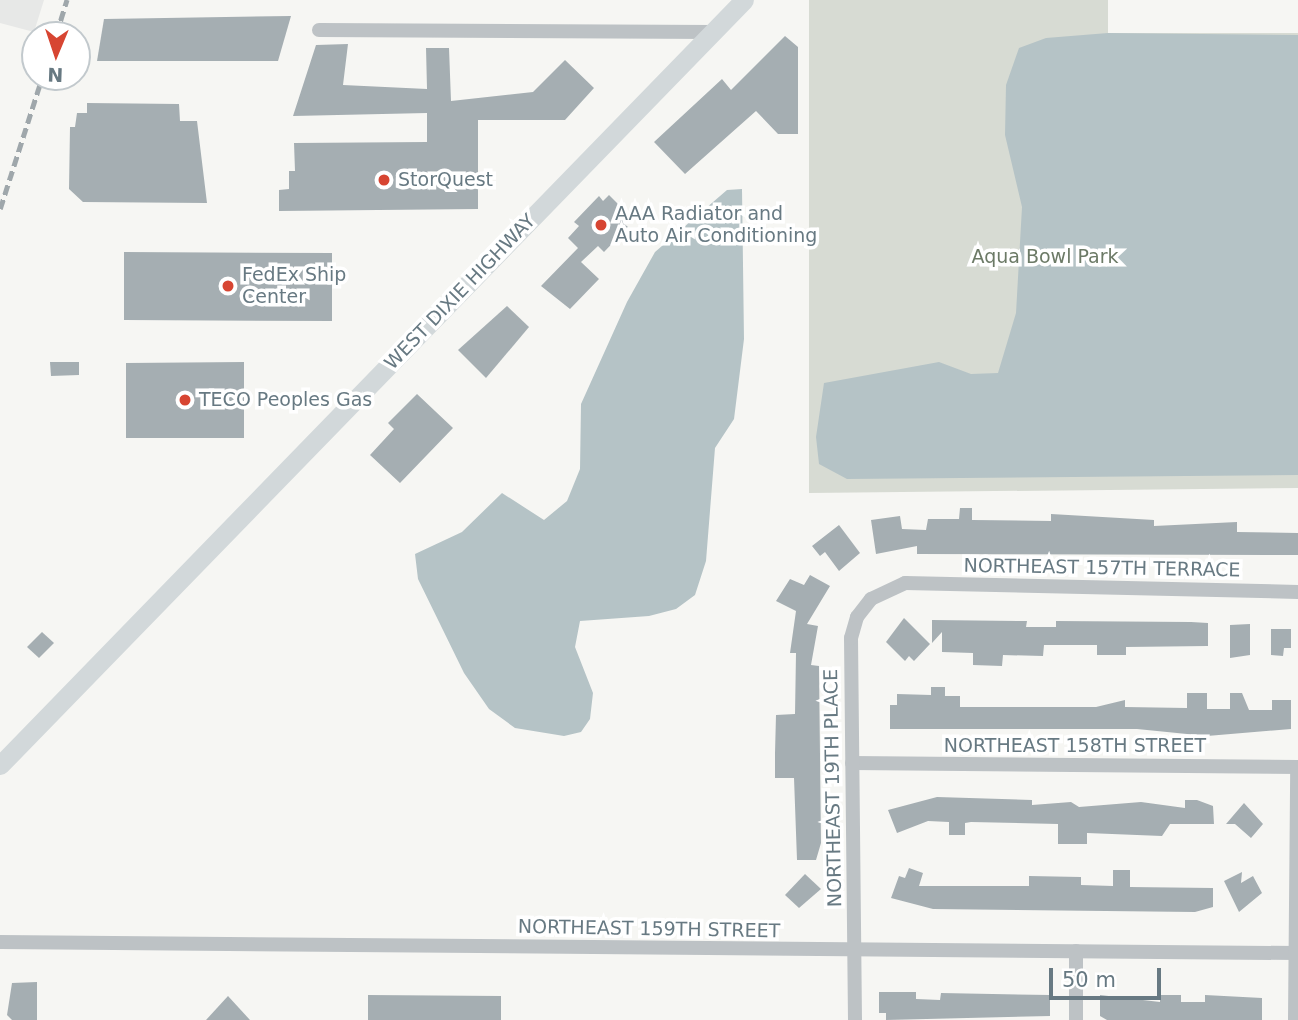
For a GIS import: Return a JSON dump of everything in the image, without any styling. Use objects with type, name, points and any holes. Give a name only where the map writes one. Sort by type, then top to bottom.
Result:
[{"type":"main road","name":"WEST DIXIE HIGHWAY","points":[[0,765],[744,0]]},
{"type":"street","points":[[319,30],[714,32]]},
{"type":"street","name":"NORTHEAST 157TH TERRACE","points":[[905,583],[1298,592]]},
{"type":"street","name":"NORTHEAST 19TH PLACE","points":[[855,1020],[851,638],[857,617],[871,599],[905,583]]},
{"type":"street","name":"NORTHEAST 158TH STREET","points":[[852,763],[1297,767]]},
{"type":"street","points":[[1296,1020],[1297,767]]},
{"type":"street","name":"NORTHEAST 159TH STREET","points":[[0,942],[1296,953]]},
{"type":"street","points":[[1076,951],[1076,1020]]},
{"type":"shaded area","points":[[0,0],[44,0],[37,21],[21,21],[21,29],[0,23]]},
{"type":"shaded area","name":"Aqua Bowl Park","points":[[1108,33],[1298,35],[1298,475],[847,479],[819,464],[816,437],[824,383],[939,362],[971,374],[998,373],[1016,313],[1022,207],[1005,135],[1006,85],[1019,48],[1046,38]]},
{"type":"shaded area","points":[[742,189],[744,339],[734,419],[715,448],[706,561],[695,595],[676,609],[649,616],[580,621],[575,647],[593,693],[590,719],[581,732],[564,736],[515,728],[489,709],[464,673],[418,579],[415,554],[462,532],[502,493],[544,520],[567,501],[580,469],[581,404],[627,302],[655,252],[727,190]]},
{"type":"green space","name":"Aqua Bowl Park","points":[[809,0],[1108,0],[1108,33],[1298,33],[1298,488],[809,493]]},
{"type":"building","points":[[291,16],[278,61],[97,61],[104,19]]},
{"type":"building","points":[[785,36],[798,47],[798,134],[778,134],[756,111],[685,174],[654,142],[722,79],[731,90]]},
{"type":"building","points":[[348,44],[343,85],[427,89],[426,48],[449,48],[451,101],[533,92],[565,60],[594,88],[565,120],[478,120],[478,209],[279,211],[279,190],[289,189],[289,171],[295,171],[294,143],[427,142],[427,113],[293,116],[316,45]]},
{"type":"building","points":[[87,103],[179,104],[180,121],[197,121],[207,203],[83,202],[69,189],[70,127],[75,127],[77,113],[87,113]]},
{"type":"building","points":[[609,195],[630,216],[623,223],[628,227],[604,252],[598,246],[581,262],[599,279],[570,309],[541,286],[578,248],[568,238],[579,226],[574,222],[599,196],[603,201]]},
{"type":"building","name":"FedEx Ship Center","points":[[124,252],[332,253],[332,321],[124,320]]},
{"type":"building","points":[[507,306],[529,327],[486,378],[458,350]]},
{"type":"building","points":[[50,362],[79,362],[79,375],[51,376]]},
{"type":"building","name":"TECO Peoples Gas","points":[[244,362],[244,438],[126,438],[126,363]]},
{"type":"building","points":[[417,394],[453,428],[400,483],[370,455],[394,429],[388,423]]},
{"type":"building","points":[[960,508],[972,508],[972,520],[1051,521],[1051,514],[1154,520],[1154,526],[1237,522],[1237,532],[1298,533],[1298,555],[917,554],[917,546],[876,554],[871,520],[900,516],[902,529],[926,530],[928,519],[959,519]]},
{"type":"building","points":[[839,525],[860,553],[839,571],[825,552],[820,556],[812,546]]},
{"type":"building","points":[[810,575],[830,586],[807,624],[818,626],[811,665],[819,666],[821,843],[816,860],[797,860],[794,778],[775,778],[776,715],[795,714],[796,653],[790,653],[796,611],[776,601],[790,579],[804,585]]},
{"type":"building","points":[[904,618],[930,644],[914,661],[909,656],[905,661],[886,642]]},
{"type":"building","points":[[932,620],[1027,621],[1026,627],[1056,627],[1056,621],[1208,623],[1208,646],[1126,647],[1126,655],[1097,655],[1097,645],[1044,645],[1043,656],[1003,655],[1002,666],[973,665],[973,653],[942,652],[942,632],[932,643]]},
{"type":"building","points":[[1250,624],[1250,655],[1230,658],[1230,625]]},
{"type":"building","points":[[1271,629],[1291,629],[1291,648],[1284,648],[1283,656],[1271,655]]},
{"type":"building","points":[[42,632],[54,643],[39,658],[27,647]]},
{"type":"building","points":[[931,687],[945,687],[945,696],[960,696],[960,707],[1096,707],[1125,700],[1125,707],[1187,708],[1187,693],[1207,693],[1207,709],[1230,709],[1230,693],[1242,693],[1249,710],[1272,710],[1272,700],[1291,700],[1291,729],[1207,736],[1137,729],[890,729],[890,705],[897,705],[897,694],[931,695]]},
{"type":"building","points":[[937,797],[1032,800],[1032,805],[1071,802],[1079,807],[1141,802],[1185,808],[1185,800],[1197,800],[1213,806],[1214,824],[1170,824],[1162,836],[1087,833],[1087,844],[1058,844],[1058,824],[971,822],[965,823],[965,835],[949,835],[949,822],[928,821],[897,833],[888,810]]},
{"type":"building","points":[[1244,803],[1263,824],[1251,838],[1235,824],[1226,824]]},
{"type":"building","points":[[909,868],[923,873],[919,886],[1029,886],[1029,876],[1081,877],[1081,885],[1113,886],[1113,870],[1130,870],[1130,887],[1213,888],[1213,907],[1195,912],[933,909],[891,898],[899,876],[905,878]]},
{"type":"building","points":[[1242,872],[1241,883],[1253,876],[1262,893],[1239,912],[1224,881]]},
{"type":"building","points":[[805,874],[821,889],[799,908],[785,895]]},
{"type":"building","points":[[37,982],[37,1020],[12,1020],[7,1015],[12,983]]},
{"type":"building","points":[[879,992],[916,992],[916,999],[940,1000],[941,993],[1050,995],[1050,1016],[886,1020],[886,1013],[879,1013]]},
{"type":"building","points":[[368,995],[501,996],[501,1020],[368,1020]]},
{"type":"building","points":[[1100,995],[1160,1002],[1160,995],[1181,995],[1181,1002],[1205,1002],[1205,995],[1262,998],[1262,1020],[1107,1020],[1100,1016]]},
{"type":"building","points":[[228,996],[250,1020],[206,1020]]},
{"type":"railway","points":[[60,21],[67,0]]},
{"type":"railway","points":[[0,209],[38,91]]},
{"type":"place","name":"StorQuest","points":[[384,180]]},
{"type":"place","name":"AAA Radiator and Auto Air Conditioning","points":[[601,225]]},
{"type":"place","name":"FedEx Ship Center","points":[[228,286]]},
{"type":"place","name":"TECO Peoples Gas","points":[[185,400]]}]
